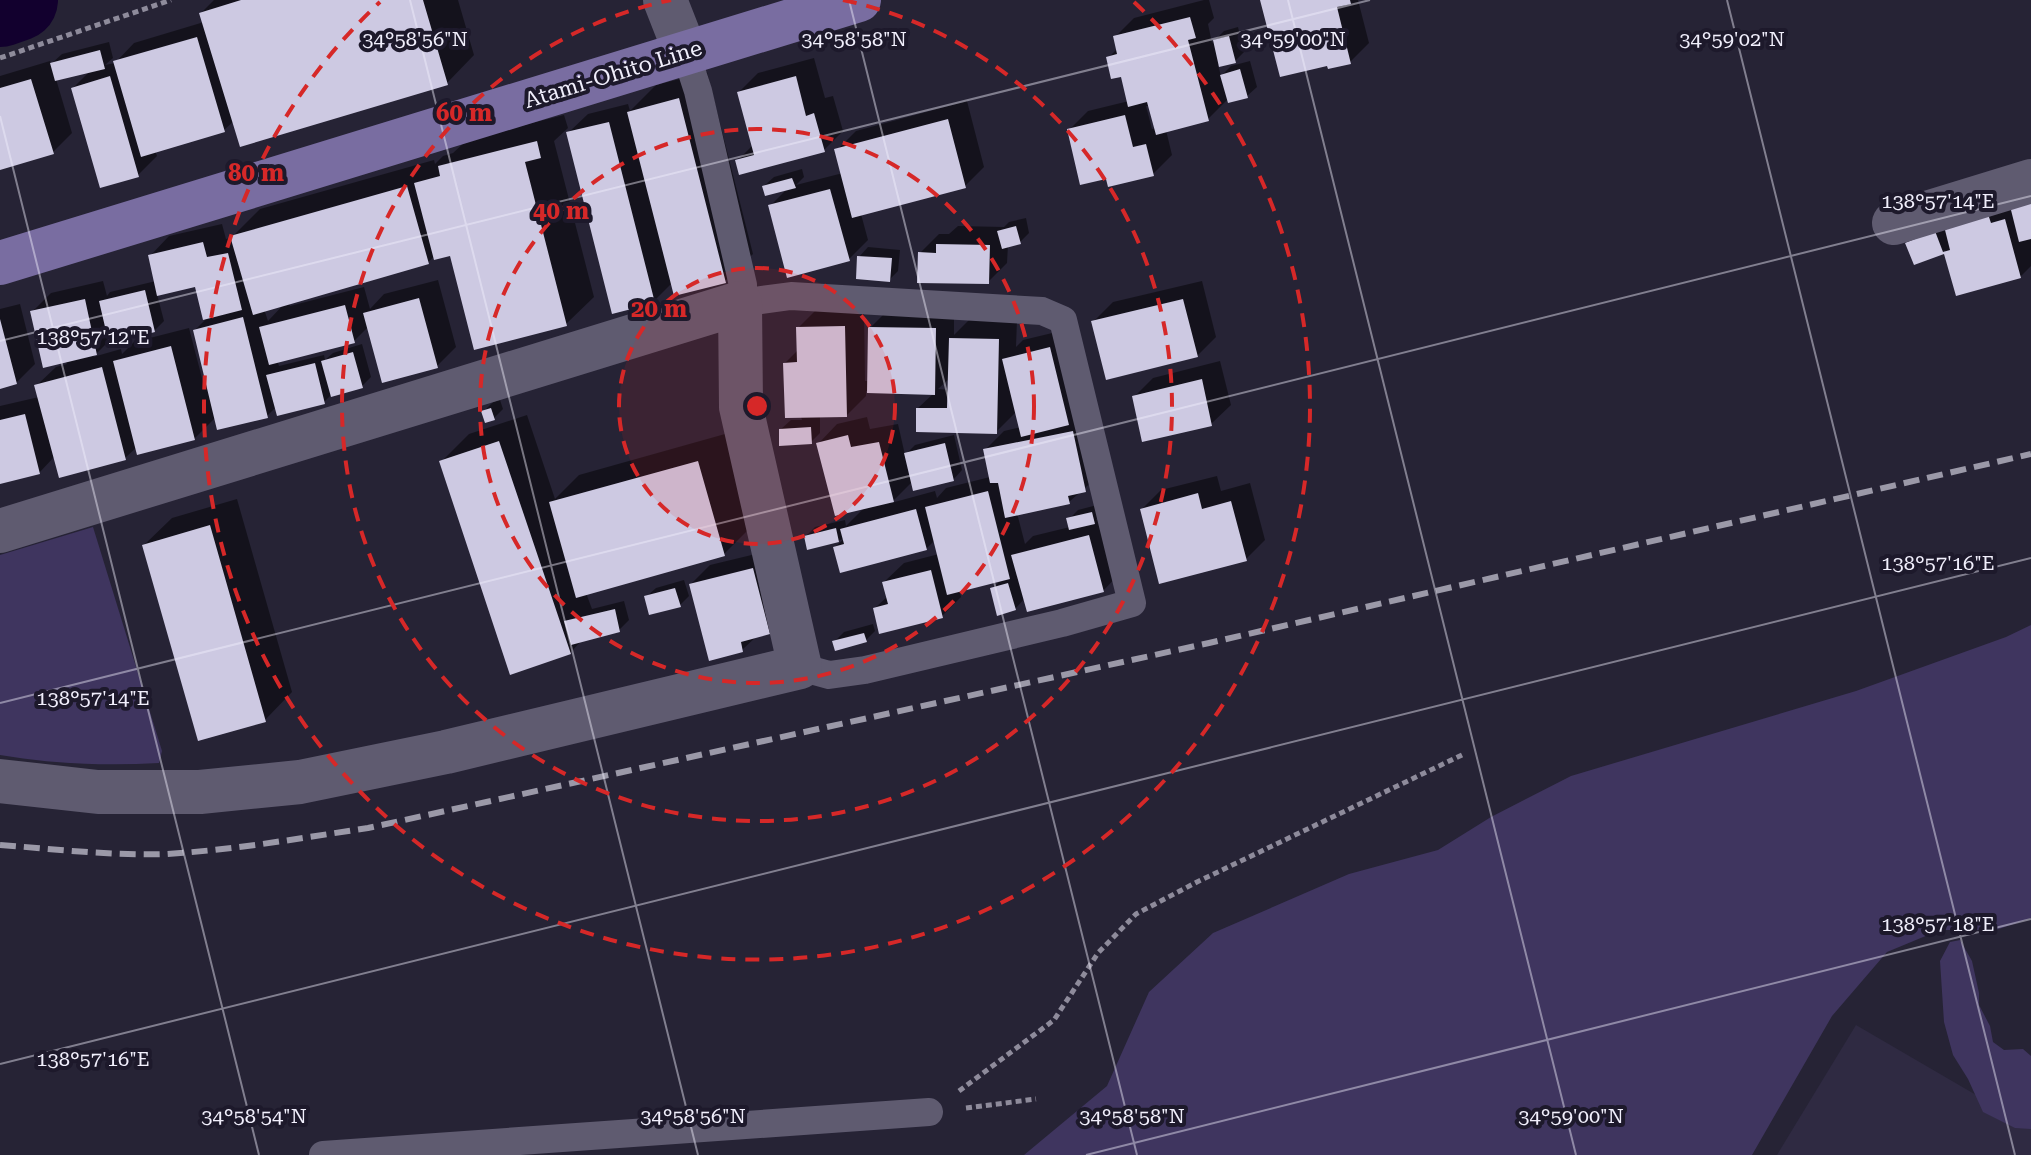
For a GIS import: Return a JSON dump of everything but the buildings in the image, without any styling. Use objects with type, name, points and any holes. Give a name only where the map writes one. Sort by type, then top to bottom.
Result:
[{"type":"main road","name":"Atami-Ohito Line","points":[[0,263],[859,0]]},
{"type":"street","points":[[665,0],[685,51]]},
{"type":"street","points":[[1894,223],[2031,181]]},
{"type":"street","points":[[0,531],[740,303],[741,407],[800,667],[460,748],[300,782],[200,792],[98,792],[0,781]]},
{"type":"lane","points":[[685,51],[698,91],[743,285],[740,303],[791,296],[1042,311],[1063,320],[1132,603],[865,670],[829,675],[800,667]]},
{"type":"lane","points":[[323,1155],[929,1112]]},
{"type":"path","points":[[0,58],[171,0]]},
{"type":"path","points":[[929,1112],[1054,1020],[1098,953],[1136,914],[1464,754]]},
{"type":"path","points":[[929,1112],[1036,1099]]},
{"type":"shaded area","points":[[93,527],[162,751],[159,763],[80,764],[0,755],[0,555]]},
{"type":"shaded area","points":[[2031,625],[2031,918],[1996,930],[1940,930],[1887,952],[1832,1016],[1752,1155],[1024,1155],[1107,1086],[1149,992],[1213,933],[1349,874],[1438,850],[1491,817],[1571,776],[1856,691],[2006,637]]},
{"type":"shaded area","points":[[1960,940],[1972,961],[1979,1005],[1990,1026],[1993,1042],[2004,1050],[2023,1049],[2031,1056],[2031,1129],[2015,1128],[1983,1112],[1953,1055],[1944,1022],[1940,961],[1950,942]]},
{"type":"shaded area","points":[[1856,1025],[2031,1127],[2031,1155],[1777,1155]]},
{"type":"waterway","points":[[0,6],[17,0]]},
{"type":"railway","points":[[0,845],[166,854],[242,847],[368,828],[1209,643],[2031,454]]}]
